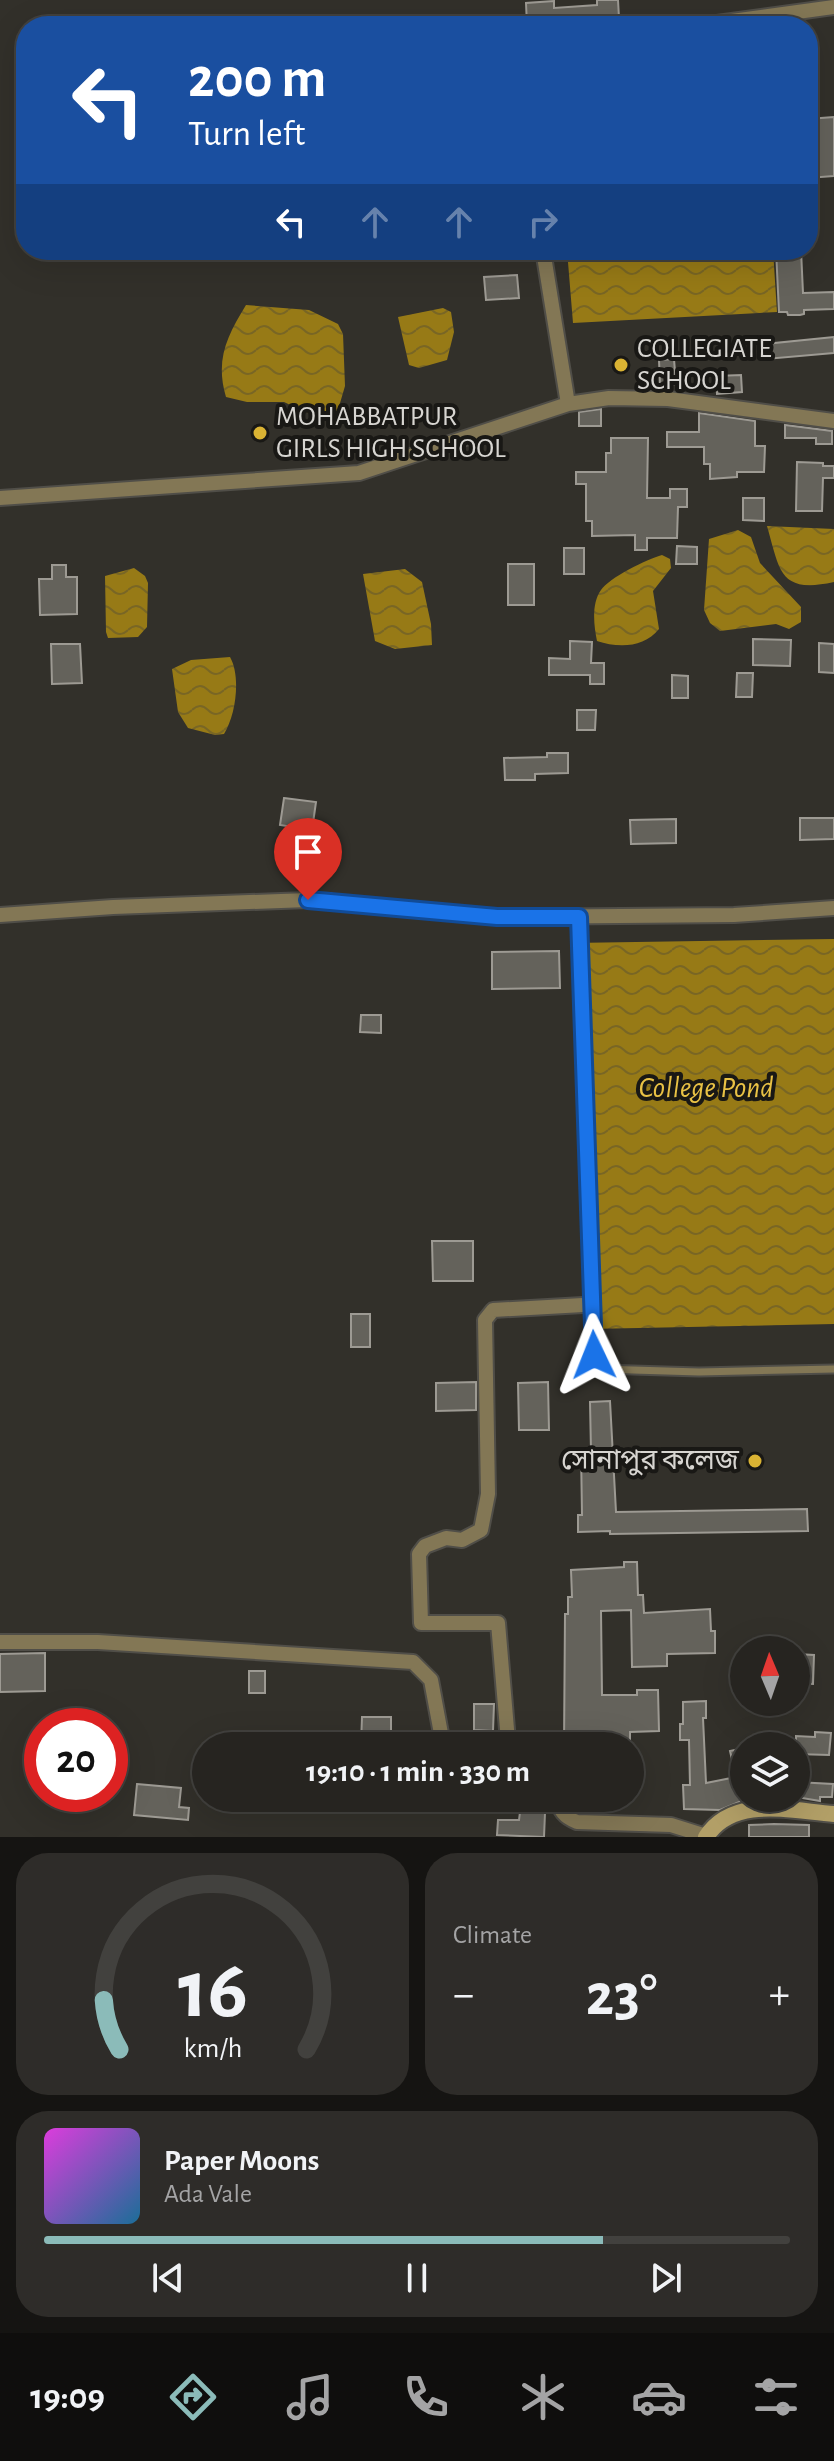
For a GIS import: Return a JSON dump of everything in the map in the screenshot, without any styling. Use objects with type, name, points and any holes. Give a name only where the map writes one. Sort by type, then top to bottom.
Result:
[{"type":"main road","points":[[706,1837],[713,1826],[730,1814],[755,1809],[834,1814]]},
{"type":"street","points":[[768,16],[834,7]]},
{"type":"street","points":[[545,260],[568,404]]},
{"type":"street","points":[[0,498],[359,473],[568,404],[609,398],[668,399],[834,421]]},
{"type":"street","points":[[0,915],[113,907],[308,900],[497,917],[734,915],[834,908]]},
{"type":"street","points":[[507,1732],[498,1623],[421,1623],[419,1554],[425,1546],[446,1538],[462,1540],[481,1530],[488,1494],[485,1320],[493,1310],[583,1305]]},
{"type":"street","points":[[0,1642],[98,1642],[413,1662],[431,1680],[441,1732]]},
{"type":"street","points":[[562,1812],[577,1822],[671,1825],[706,1837]]},
{"type":"lane","points":[[579,917],[594,1355],[600,1369],[699,1372],[834,1369]]},
{"type":"water","points":[[568,260],[774,260],[777,312],[573,323]]},
{"type":"water","points":[[246,305],[309,310],[338,324],[343,334],[345,386],[338,410],[328,416],[316,417],[284,402],[247,402],[226,397],[222,360],[233,327]]},
{"type":"water","points":[[443,308],[451,312],[454,332],[447,360],[419,368],[409,365],[398,317]]},
{"type":"water","points":[[767,526],[834,529],[834,582],[802,585],[792,581],[779,567]]},
{"type":"water","points":[[738,530],[751,537],[760,563],[801,607],[801,622],[789,629],[776,624],[720,631],[710,623],[704,610],[709,539]]},
{"type":"water","points":[[662,555],[670,559],[671,568],[653,591],[659,629],[646,640],[630,645],[597,641],[595,608],[601,590],[629,570]]},
{"type":"water","points":[[134,568],[145,576],[148,583],[147,627],[138,637],[108,638],[105,576]]},
{"type":"water","points":[[405,569],[422,582],[432,645],[395,649],[375,641],[363,574]]},
{"type":"water","points":[[230,657],[236,696],[232,717],[224,734],[215,735],[188,728],[178,712],[172,669],[191,660]]},
{"type":"water","name":"College Pond","points":[[834,939],[834,1324],[588,1329],[572,943]]},
{"type":"building","points":[[597,0],[618,0],[619,16],[527,16],[526,3],[554,1],[554,8],[597,5]]},
{"type":"building","points":[[834,117],[834,176],[818,177],[818,118]]},
{"type":"building","points":[[776,260],[801,260],[803,293],[834,292],[834,309],[804,310],[804,314],[800,315],[779,312]]},
{"type":"building","points":[[517,275],[519,298],[486,300],[484,277]]},
{"type":"building","points":[[834,337],[834,353],[766,359],[765,344]]},
{"type":"building","points":[[674,359],[676,384],[660,385],[659,360]]},
{"type":"building","points":[[741,375],[742,392],[717,394],[716,376]]},
{"type":"building","points":[[601,409],[601,426],[579,426],[579,412]]},
{"type":"building","points":[[699,413],[755,421],[755,446],[765,446],[764,472],[737,472],[737,477],[710,479],[710,464],[704,464],[704,447],[667,447],[667,432],[699,432]]},
{"type":"building","points":[[785,425],[832,431],[832,444],[816,444],[816,438],[785,438]]},
{"type":"building","points":[[611,438],[648,438],[647,498],[670,498],[670,489],[687,489],[687,507],[678,507],[677,538],[647,538],[647,550],[635,550],[635,535],[592,536],[592,521],[586,521],[586,484],[576,484],[576,472],[606,472],[606,453],[611,453]]},
{"type":"building","points":[[797,462],[834,466],[834,478],[823,478],[822,511],[796,511]]},
{"type":"building","points":[[743,498],[764,498],[764,521],[743,520]]},
{"type":"building","points":[[677,546],[697,547],[697,564],[676,564]]},
{"type":"building","points":[[564,548],[584,548],[584,574],[564,574]]},
{"type":"building","points":[[508,564],[534,564],[534,605],[508,605]]},
{"type":"building","points":[[52,565],[66,565],[66,577],[77,577],[77,614],[40,615],[39,579],[52,579]]},
{"type":"building","points":[[753,639],[791,640],[790,666],[753,665]]},
{"type":"building","points":[[570,641],[592,642],[591,663],[604,663],[604,684],[590,684],[590,675],[549,675],[549,658],[570,659]]},
{"type":"building","points":[[819,643],[834,644],[834,673],[819,672]]},
{"type":"building","points":[[51,644],[80,644],[82,683],[52,684]]},
{"type":"building","points":[[737,673],[753,673],[752,697],[736,697]]},
{"type":"building","points":[[672,675],[688,676],[688,698],[672,698]]},
{"type":"building","points":[[577,710],[596,710],[595,730],[577,730]]},
{"type":"building","points":[[547,753],[568,753],[568,773],[535,774],[535,780],[505,780],[504,758],[547,757]]},
{"type":"building","points":[[284,798],[316,802],[312,830],[280,825]]},
{"type":"building","points":[[800,818],[834,818],[834,839],[800,840]]},
{"type":"building","points":[[676,819],[676,843],[631,844],[630,820]]},
{"type":"building","points":[[559,951],[560,988],[492,989],[492,952]]},
{"type":"building","points":[[361,1015],[381,1015],[381,1033],[360,1032]]},
{"type":"building","points":[[432,1241],[473,1241],[473,1281],[433,1281]]},
{"type":"building","points":[[351,1314],[370,1314],[370,1347],[351,1347]]},
{"type":"building","points":[[476,1382],[476,1410],[436,1411],[436,1383]]},
{"type":"building","points":[[548,1382],[549,1430],[519,1430],[518,1383]]},
{"type":"building","points":[[610,1401],[616,1512],[807,1509],[808,1531],[578,1532],[578,1515],[582,1515],[581,1451],[591,1451],[590,1402]]},
{"type":"building","points":[[624,1562],[637,1562],[638,1595],[643,1595],[644,1613],[710,1609],[711,1631],[715,1631],[715,1653],[667,1654],[667,1666],[632,1667],[631,1610],[601,1611],[602,1695],[637,1695],[637,1690],[658,1690],[659,1731],[564,1732],[565,1614],[568,1614],[568,1597],[572,1597],[571,1570],[624,1567]]},
{"type":"building","points":[[45,1653],[45,1691],[0,1692],[0,1654]]},
{"type":"building","points":[[810,1655],[814,1655],[813,1684],[810,1684]]},
{"type":"building","points":[[249,1671],[265,1671],[265,1693],[249,1693]]},
{"type":"building","points":[[706,1701],[706,1718],[703,1718],[706,1783],[730,1778],[730,1806],[720,1810],[684,1809],[683,1785],[690,1785],[689,1740],[680,1740],[683,1702]]},
{"type":"building","points":[[474,1704],[494,1704],[493,1731],[474,1730]]},
{"type":"building","points":[[362,1717],[391,1717],[391,1732],[361,1732]]},
{"type":"building","points":[[815,1732],[831,1733],[829,1755],[810,1754],[810,1737],[815,1737]]},
{"type":"building","points":[[810,1783],[833,1784],[832,1797],[820,1797],[820,1801],[810,1799]]},
{"type":"building","points":[[137,1784],[181,1788],[179,1807],[189,1808],[188,1820],[134,1815]]},
{"type":"building","points":[[520,1812],[545,1813],[544,1837],[497,1835],[498,1820],[519,1820]]},
{"type":"building","points":[[749,1825],[809,1825],[809,1837],[749,1837]]},
{"type":"place","name":"COLLEGIATE SCHOOL","points":[[621,365]]},
{"type":"place","name":"MOHABBATPUR GIRLS HIGH SCHOOL","points":[[260,433]]},
{"type":"place","name":"সোনাপুর কলেজ","points":[[755,1461]]},
{"type":"route","points":[[308,900],[497,917],[579,917],[594,1355]]}]
